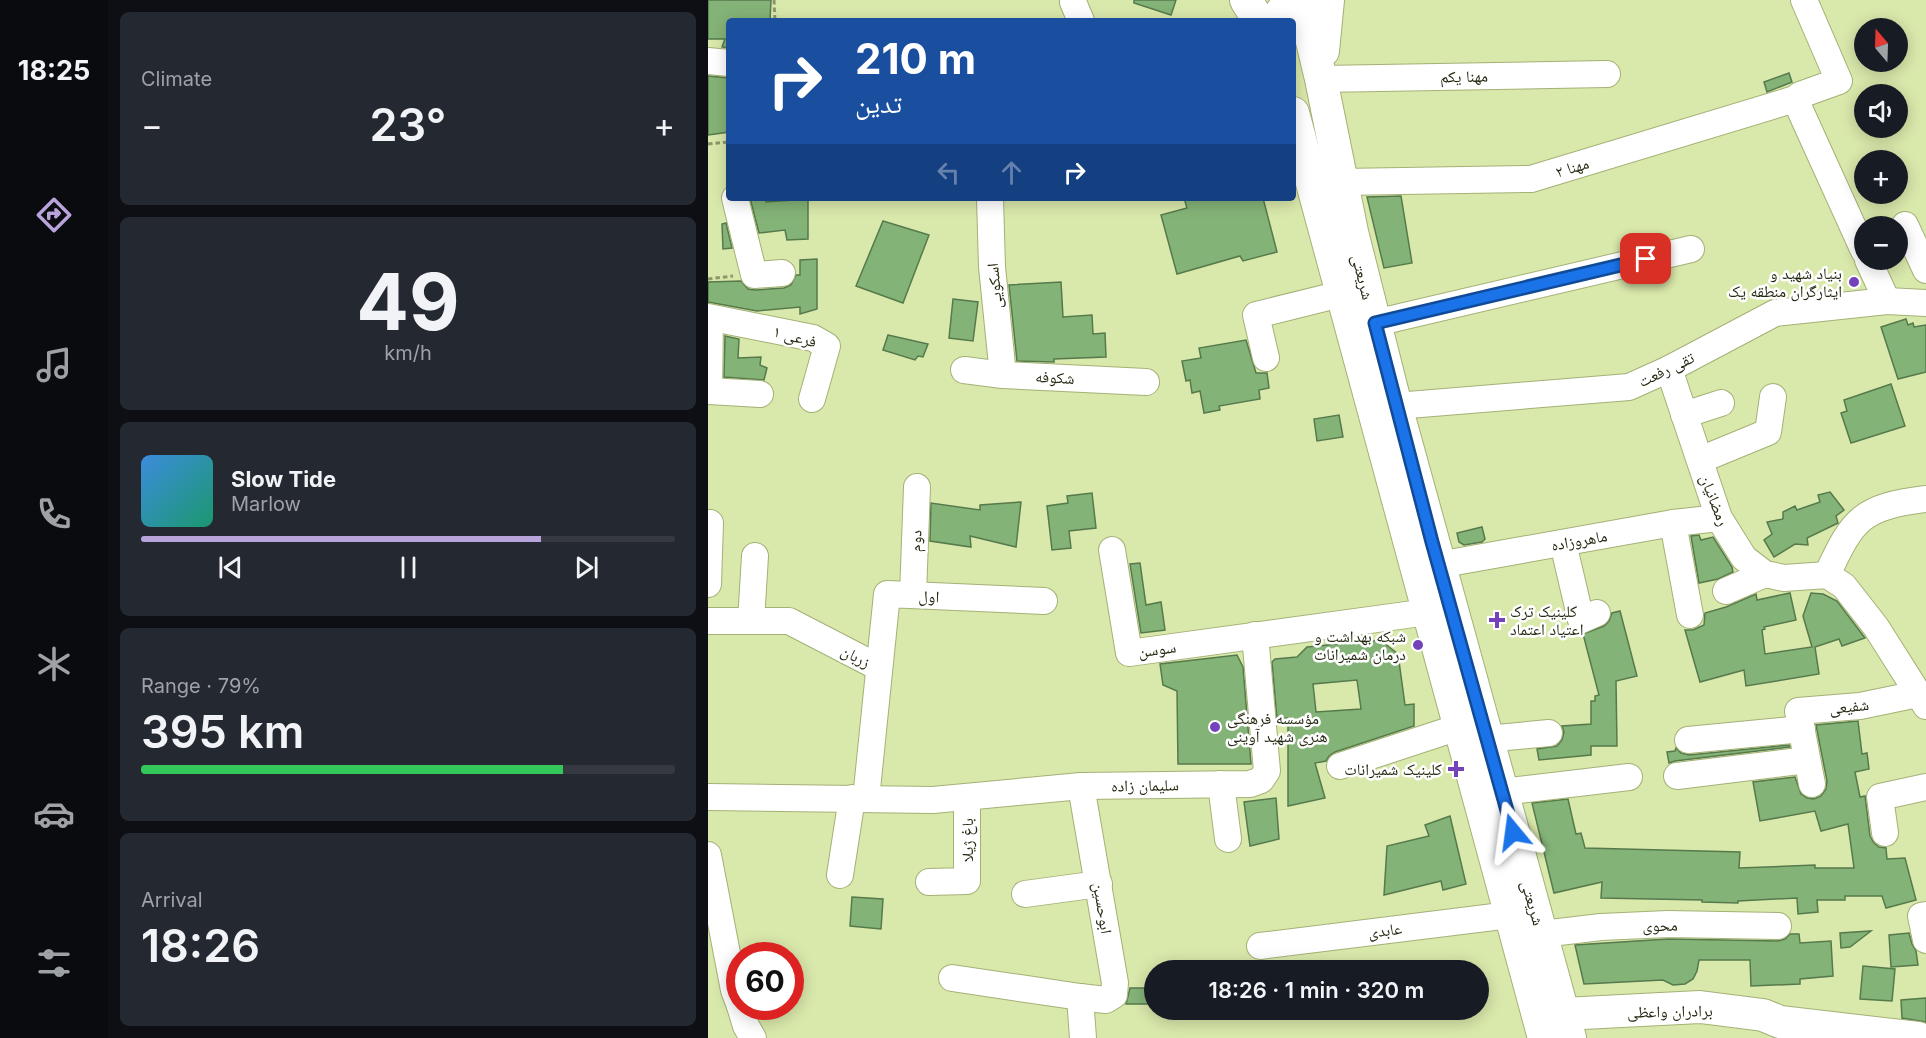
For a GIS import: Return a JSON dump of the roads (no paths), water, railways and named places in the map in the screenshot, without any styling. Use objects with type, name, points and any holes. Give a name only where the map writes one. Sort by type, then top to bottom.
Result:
[{"type":"main road","points":[[1246,0],[1257,18]]},
{"type":"main road","points":[[1267,0],[1271,18]]},
{"type":"main road","points":[[1321,79],[1328,0]]},
{"type":"main road","points":[[1279,18],[1283,9],[1288,6],[1305,12]]},
{"type":"main road","name":"شریعتی","points":[[1305,12],[1341,182],[1396,406],[1438,564],[1510,915],[1559,1030]]},
{"type":"main road","name":"شریعتی","points":[[1296,136],[1298,152],[1341,294],[1428,612],[1473,733],[1501,792],[1542,934],[1559,1030]]},
{"type":"main road","name":"برادران واعظی","points":[[1559,1030],[1700,1007],[1763,1015],[1780,1030],[1918,1038]]},
{"type":"street","name":"مهنا ۲","points":[[1341,182],[1531,179],[1795,99],[1800,94],[1839,81],[1804,0]]},
{"type":"street","name":"مهنا یکم","points":[[1321,79],[1607,74]]},
{"type":"street","points":[[1795,99],[1854,229]]},
{"type":"street","points":[[736,201],[754,275],[782,273]]},
{"type":"street","name":"اسکویی","points":[[990,201],[992,267],[1003,375]]},
{"type":"street","points":[[1908,231],[1926,270]]},
{"type":"street","points":[[1375,323],[1691,249]]},
{"type":"street","points":[[1873,270],[1887,301]]},
{"type":"street","points":[[1266,357],[1256,315],[1341,294]]},
{"type":"street","name":"تقی رفعت","points":[[1396,406],[1629,387],[1669,369],[1775,313],[1887,301],[1926,303]]},
{"type":"street","points":[[709,317],[709,391],[735,384],[760,394]]},
{"type":"street","name":"فرعی ۱","points":[[709,317],[813,338],[827,346],[812,399]]},
{"type":"street","name":"رمضانیان","points":[[1669,369],[1719,518],[1744,558],[1765,574]]},
{"type":"street","name":"شکوفه","points":[[964,370],[1003,375],[1146,382]]},
{"type":"street","points":[[1700,460],[1768,432],[1773,397]]},
{"type":"street","points":[[1684,414],[1721,403]]},
{"type":"street","name":"دوم","points":[[913,595],[917,487]]},
{"type":"street","points":[[1827,575],[1841,543],[1861,517],[1901,502],[1926,499]]},
{"type":"street","name":"ماهروزاده","points":[[1438,564],[1673,523],[1719,518]]},
{"type":"street","points":[[708,584],[710,522]]},
{"type":"street","points":[[1673,523],[1690,615]]},
{"type":"street","points":[[1563,543],[1581,620],[1597,613]]},
{"type":"street","name":"سوسن","points":[[1112,550],[1128,653],[1255,635]]},
{"type":"street","points":[[752,621],[755,556]]},
{"type":"street","points":[[1726,591],[1765,574],[1784,578],[1827,575],[1844,586],[1876,627],[1922,700]]},
{"type":"street","name":"اول","points":[[878,668],[887,594],[1044,601]]},
{"type":"street","points":[[1255,635],[1428,612]]},
{"type":"street","name":"زربان","points":[[708,621],[789,621],[878,668],[859,798],[840,875]]},
{"type":"street","name":"سلیمان زاده","points":[[708,797],[933,800],[1081,786],[1250,784],[1261,780],[1267,771],[1255,635]]},
{"type":"street","name":"شفیعی","points":[[1802,729],[1798,711],[1922,700]]},
{"type":"street","points":[[1677,776],[1810,772],[1802,729],[1688,740]]},
{"type":"street","points":[[1340,766],[1473,733],[1549,734]]},
{"type":"street","points":[[1501,792],[1629,777]]},
{"type":"street","points":[[1221,784],[1228,839]]},
{"type":"street","name":"ابوحسین","points":[[952,978],[1080,998],[1106,1000],[1114,994],[1115,983],[1081,786]]},
{"type":"street","points":[[1885,833],[1880,797],[1926,787]]},
{"type":"street","name":"باغ ژیلا","points":[[929,882],[967,881],[967,797]]},
{"type":"street","points":[[709,861],[726,949]]},
{"type":"street","points":[[1025,894],[1099,884]]},
{"type":"street","name":"عابدی","points":[[1260,946],[1510,915]]},
{"type":"street","points":[[1926,915],[1921,916],[1926,940]]},
{"type":"street","name":"محوی","points":[[1542,934],[1601,927],[1668,924],[1778,926]]},
{"type":"street","points":[[1080,998],[1083,1038]]},
{"type":"street","points":[[745,1020],[753,1038]]},
{"type":"place","name":"بنیاد شهید و ایثارگران منطقه یک","points":[[1854,282]]},
{"type":"place","name":"کلینیک ترک اعتیاد اعتماد","points":[[1497,620]]},
{"type":"place","name":"شبکه بهداشت و درمان شمیرانات","points":[[1418,645]]},
{"type":"place","name":"مؤسسه فرهنگی هنری شهید آوینی","points":[[1215,727]]},
{"type":"place","name":"کلینیک شمیرانات","points":[[1456,769]]}]
